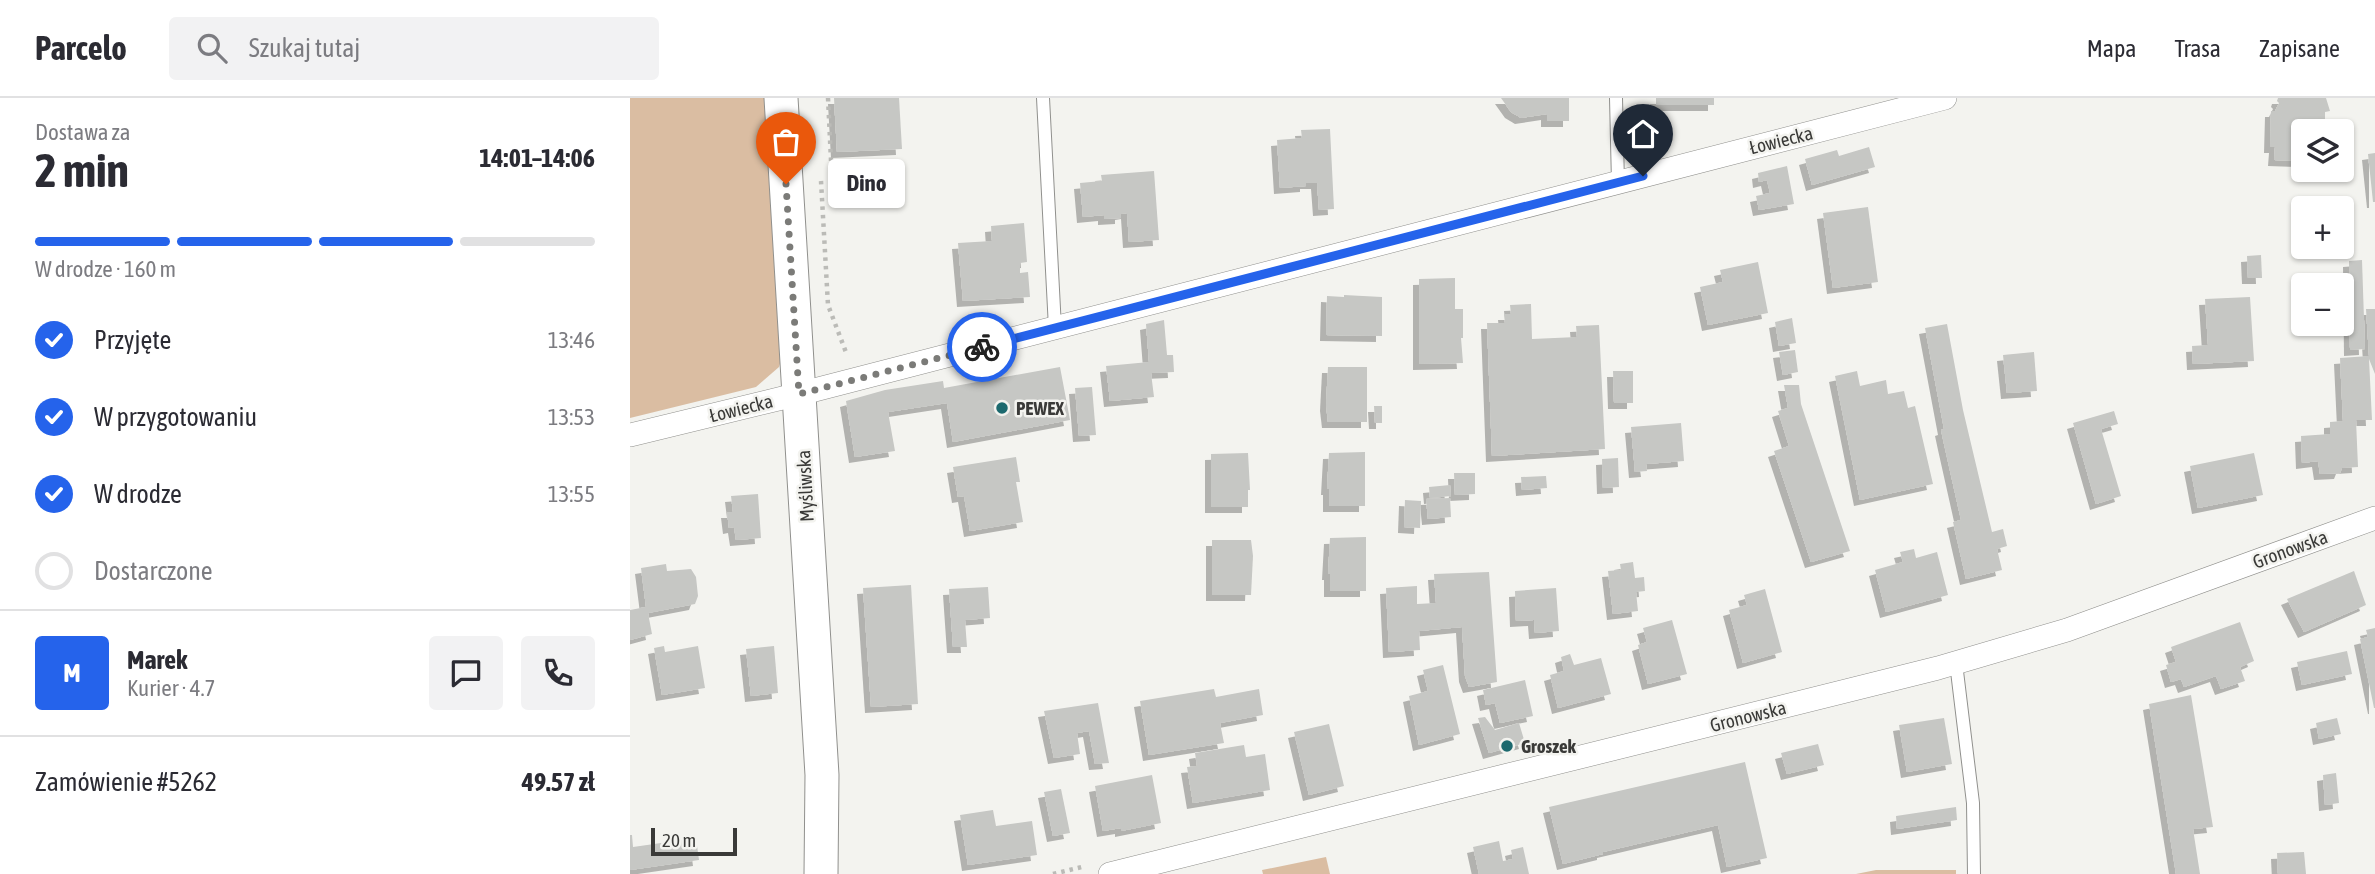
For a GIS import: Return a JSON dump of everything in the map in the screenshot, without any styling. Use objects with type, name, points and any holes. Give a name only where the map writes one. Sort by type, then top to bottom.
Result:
[{"type":"street","name":"Myśliwska","points":[[781,98],[822,775],[821,874]]},
{"type":"street","name":"Łowiecka","points":[[630,435],[799,394],[1945,98]]},
{"type":"street","name":"Gronowska","points":[[1110,874],[1956,663],[2067,630],[2375,518]]},
{"type":"lane","points":[[1043,98],[1055,328]]},
{"type":"lane","points":[[1616,98],[1618,183]]},
{"type":"lane","points":[[1956,663],[1973,803],[1974,874]]},
{"type":"path","points":[[828,98],[832,181]]},
{"type":"path","points":[[821,181],[828,305],[847,356],[852,379]]},
{"type":"shaded area","points":[[630,98],[766,98],[786,345],[779,367],[756,387],[630,418]]},
{"type":"shaded area","points":[[1326,857],[1330,874],[1263,874],[1262,870]]},
{"type":"shaded area","points":[[1876,870],[1956,870],[1956,874],[1856,874]]},
{"type":"building","points":[[834,98],[899,98],[902,149],[837,152]]},
{"type":"building","points":[[1501,98],[1569,98],[1569,121],[1547,121],[1547,114],[1521,118],[1511,112]]},
{"type":"building","points":[[1656,98],[1714,98],[1714,105],[1656,105]]},
{"type":"building","points":[[2278,98],[2326,98],[2330,111],[2325,112],[2325,119],[2291,119],[2291,161],[2274,160],[2275,147],[2270,147],[2271,111],[2275,111],[2279,103]]},
{"type":"building","points":[[1330,129],[1334,209],[1319,210],[1317,183],[1280,188],[1277,140],[1302,138],[1301,130]]},
{"type":"building","points":[[1869,147],[1875,167],[1812,185],[1805,159],[1837,150],[1839,156]]},
{"type":"building","points":[[2375,153],[2375,202],[2373,202],[2368,154]]},
{"type":"building","points":[[1787,166],[1794,204],[1759,210],[1756,196],[1770,193],[1767,180],[1759,182],[1758,173]]},
{"type":"building","points":[[1154,171],[1159,240],[1129,242],[1127,213],[1121,214],[1121,218],[1104,219],[1104,215],[1083,217],[1080,183],[1102,181],[1101,175]]},
{"type":"building","points":[[1868,207],[1878,282],[1833,288],[1823,213]]},
{"type":"building","points":[[1024,223],[1027,262],[1020,263],[1020,273],[1028,272],[1030,297],[963,301],[958,243],[992,241],[991,226]]},
{"type":"building","points":[[2261,255],[2262,278],[2248,278],[2247,256]]},
{"type":"building","points":[[2362,260],[2365,349],[2350,350],[2350,336],[2354,336],[2354,273],[2349,273],[2349,261]]},
{"type":"building","points":[[1758,262],[1768,313],[1708,325],[1700,287],[1723,282],[1720,270]]},
{"type":"building","points":[[1455,278],[1455,309],[1463,309],[1463,363],[1419,364],[1419,279]]},
{"type":"building","points":[[1327,296],[1382,297],[1382,336],[1326,335]]},
{"type":"building","points":[[2250,297],[2254,361],[2193,364],[2192,346],[2208,345],[2205,299]]},
{"type":"building","points":[[1531,304],[1532,339],[1577,337],[1576,326],[1599,325],[1605,449],[1492,456],[1487,323],[1505,323],[1504,314],[1511,314],[1510,305]]},
{"type":"building","points":[[2366,309],[2375,309],[2375,374],[2369,359],[2372,420],[2356,420],[2358,467],[2342,468],[2340,473],[2320,474],[2318,461],[2302,463],[2301,436],[2330,434],[2330,422],[2343,421],[2340,358],[2369,356]]},
{"type":"building","points":[[1792,318],[1796,343],[1779,346],[1775,322]]},
{"type":"building","points":[[1164,320],[1167,355],[1173,355],[1174,372],[1151,373],[1154,397],[1110,401],[1106,366],[1149,362],[1146,324]]},
{"type":"building","points":[[1947,324],[1963,410],[1992,532],[2003,529],[2007,546],[1997,549],[2002,570],[1966,579],[1953,522],[1961,520],[1941,430],[1944,429],[1925,328]]},
{"type":"building","points":[[1795,350],[1798,372],[1783,375],[1779,352]]},
{"type":"building","points":[[2034,352],[2037,391],[2007,393],[2003,355]]},
{"type":"building","points":[[1060,367],[1070,420],[953,442],[947,403],[888,412],[895,451],[855,457],[846,401],[885,390],[943,381],[944,388]]},
{"type":"building","points":[[1328,367],[1367,367],[1367,422],[1328,422]]},
{"type":"building","points":[[1613,371],[1633,371],[1633,403],[1614,403]]},
{"type":"building","points":[[1857,371],[1860,386],[1886,380],[1888,394],[1904,391],[1908,408],[1915,406],[1933,484],[1860,500],[1835,376]]},
{"type":"building","points":[[1784,385],[1799,385],[1801,404],[1850,551],[1811,562],[1774,451],[1789,446],[1778,411],[1788,408]]},
{"type":"building","points":[[1092,387],[1096,435],[1079,436],[1075,388]]},
{"type":"building","points":[[1374,406],[1382,406],[1382,423],[1375,423]]},
{"type":"building","points":[[2114,411],[2118,424],[2101,429],[2121,496],[2096,504],[2073,423]]},
{"type":"building","points":[[1681,423],[1684,461],[1646,464],[1647,471],[1635,472],[1631,427]]},
{"type":"building","points":[[1365,452],[1365,506],[1329,506],[1329,453]]},
{"type":"building","points":[[1248,453],[1248,507],[1211,507],[1211,454]]},
{"type":"building","points":[[2254,453],[2263,495],[2198,508],[2190,466]]},
{"type":"building","points":[[1016,457],[1020,482],[1016,482],[1023,522],[970,531],[964,496],[958,497],[953,467]]},
{"type":"building","points":[[1618,458],[1619,487],[1603,488],[1602,459]]},
{"type":"building","points":[[1454,473],[1475,473],[1475,494],[1455,495]]},
{"type":"building","points":[[1546,476],[1547,488],[1522,490],[1521,477]]},
{"type":"building","points":[[1450,485],[1451,496],[1430,498],[1429,487]]},
{"type":"building","points":[[758,494],[761,538],[736,540],[734,527],[729,528],[727,512],[733,512],[731,496]]},
{"type":"building","points":[[1450,498],[1451,517],[1428,519],[1426,499]]},
{"type":"building","points":[[1405,500],[1421,501],[1420,528],[1404,527]]},
{"type":"building","points":[[1366,537],[1366,591],[1330,591],[1330,538]]},
{"type":"building","points":[[1212,540],[1251,540],[1251,595],[1212,595]]},
{"type":"building","points":[[1914,549],[1916,558],[1937,552],[1948,595],[1886,612],[1875,570],[1903,562],[1900,552]]},
{"type":"building","points":[[1633,562],[1635,578],[1644,577],[1645,591],[1636,592],[1638,611],[1613,614],[1608,571],[1621,570],[1620,564]]},
{"type":"building","points":[[666,564],[667,571],[691,569],[696,577],[698,596],[695,604],[648,613],[652,634],[630,640],[630,610],[646,607],[641,568]]},
{"type":"building","points":[[2354,571],[2366,605],[2304,632],[2287,599]]},
{"type":"building","points":[[1489,572],[1497,682],[1469,687],[1465,676],[1462,627],[1419,631],[1420,650],[1389,652],[1386,588],[1417,586],[1417,604],[1436,603],[1434,574]]},
{"type":"building","points":[[911,585],[918,704],[871,707],[863,588]]},
{"type":"building","points":[[988,587],[990,618],[965,620],[967,647],[953,647],[949,589]]},
{"type":"building","points":[[1556,588],[1559,631],[1535,633],[1534,620],[1516,621],[1515,591]]},
{"type":"building","points":[[1765,589],[1782,652],[1743,663],[1729,610],[1747,605],[1744,595]]},
{"type":"building","points":[[1672,620],[1687,674],[1648,684],[1638,645],[1647,642],[1643,628]]},
{"type":"building","points":[[2240,622],[2254,661],[2240,667],[2245,681],[2221,689],[2216,676],[2184,687],[2181,679],[2171,682],[2166,665],[2176,662],[2171,647]]},
{"type":"building","points":[[2375,628],[2374,708],[2360,639],[2368,637],[2366,630]]},
{"type":"building","points":[[664,646],[665,652],[698,646],[705,688],[662,695],[654,648]]},
{"type":"building","points":[[774,646],[778,693],[751,696],[746,649]]},
{"type":"building","points":[[2347,651],[2352,674],[2302,685],[2297,662]]},
{"type":"building","points":[[1570,654],[1574,665],[1601,658],[1611,694],[1558,708],[1550,675],[1564,671],[1561,657]]},
{"type":"building","points":[[1443,665],[1460,734],[1419,745],[1409,696],[1428,691],[1423,670]]},
{"type":"building","points":[[1525,680],[1533,716],[1500,723],[1495,703],[1486,705],[1483,690]]},
{"type":"building","points":[[1214,689],[1216,697],[1259,689],[1263,715],[1220,723],[1224,743],[1149,755],[1140,701]]},
{"type":"building","points":[[2191,695],[2213,827],[2193,829],[2200,874],[2176,874],[2149,704]]},
{"type":"building","points":[[1098,703],[1109,763],[1095,764],[1089,731],[1077,733],[1080,754],[1054,758],[1044,711]]},
{"type":"building","points":[[1485,717],[1495,730],[1519,723],[1525,743],[1489,753],[1478,718]]},
{"type":"building","points":[[1944,718],[1952,764],[1907,772],[1899,725]]},
{"type":"building","points":[[2337,718],[2341,734],[2319,739],[2316,723]]},
{"type":"building","points":[[1329,724],[1344,786],[1309,795],[1294,732]]},
{"type":"building","points":[[1818,744],[1824,765],[1787,774],[1781,753]]},
{"type":"building","points":[[1244,745],[1246,757],[1265,754],[1270,790],[1193,803],[1187,767],[1197,766],[1195,753]]},
{"type":"building","points":[[1745,762],[1767,858],[1727,867],[1718,825],[1563,864],[1549,807]]},
{"type":"building","points":[[2336,773],[2339,803],[2325,805],[2323,775]]},
{"type":"building","points":[[1152,775],[1161,823],[1121,831],[1121,828],[1103,831],[1095,786]]},
{"type":"building","points":[[1061,789],[1070,833],[1053,836],[1044,792]]},
{"type":"building","points":[[1956,807],[1957,820],[1897,829],[1896,816]]},
{"type":"building","points":[[993,810],[996,826],[1032,821],[1037,855],[968,865],[960,815]]},
{"type":"building","points":[[630,835],[633,847],[696,838],[699,860],[630,870]]},
{"type":"building","points":[[1499,841],[1503,861],[1513,859],[1511,850],[1523,847],[1529,874],[1479,874],[1473,847]]},
{"type":"building","points":[[2304,852],[2306,874],[2278,874],[2277,853]]},
{"type":"way so far","points":[[786,184],[799,394],[982,347]]},
{"type":"place","name":"Dino","points":[[786,184]]},
{"type":"place","name":"PEWEX","points":[[1002,408]]},
{"type":"place","name":"Groszek","points":[[1507,746]]},
{"type":"route","points":[[982,347],[1643,176]]}]
